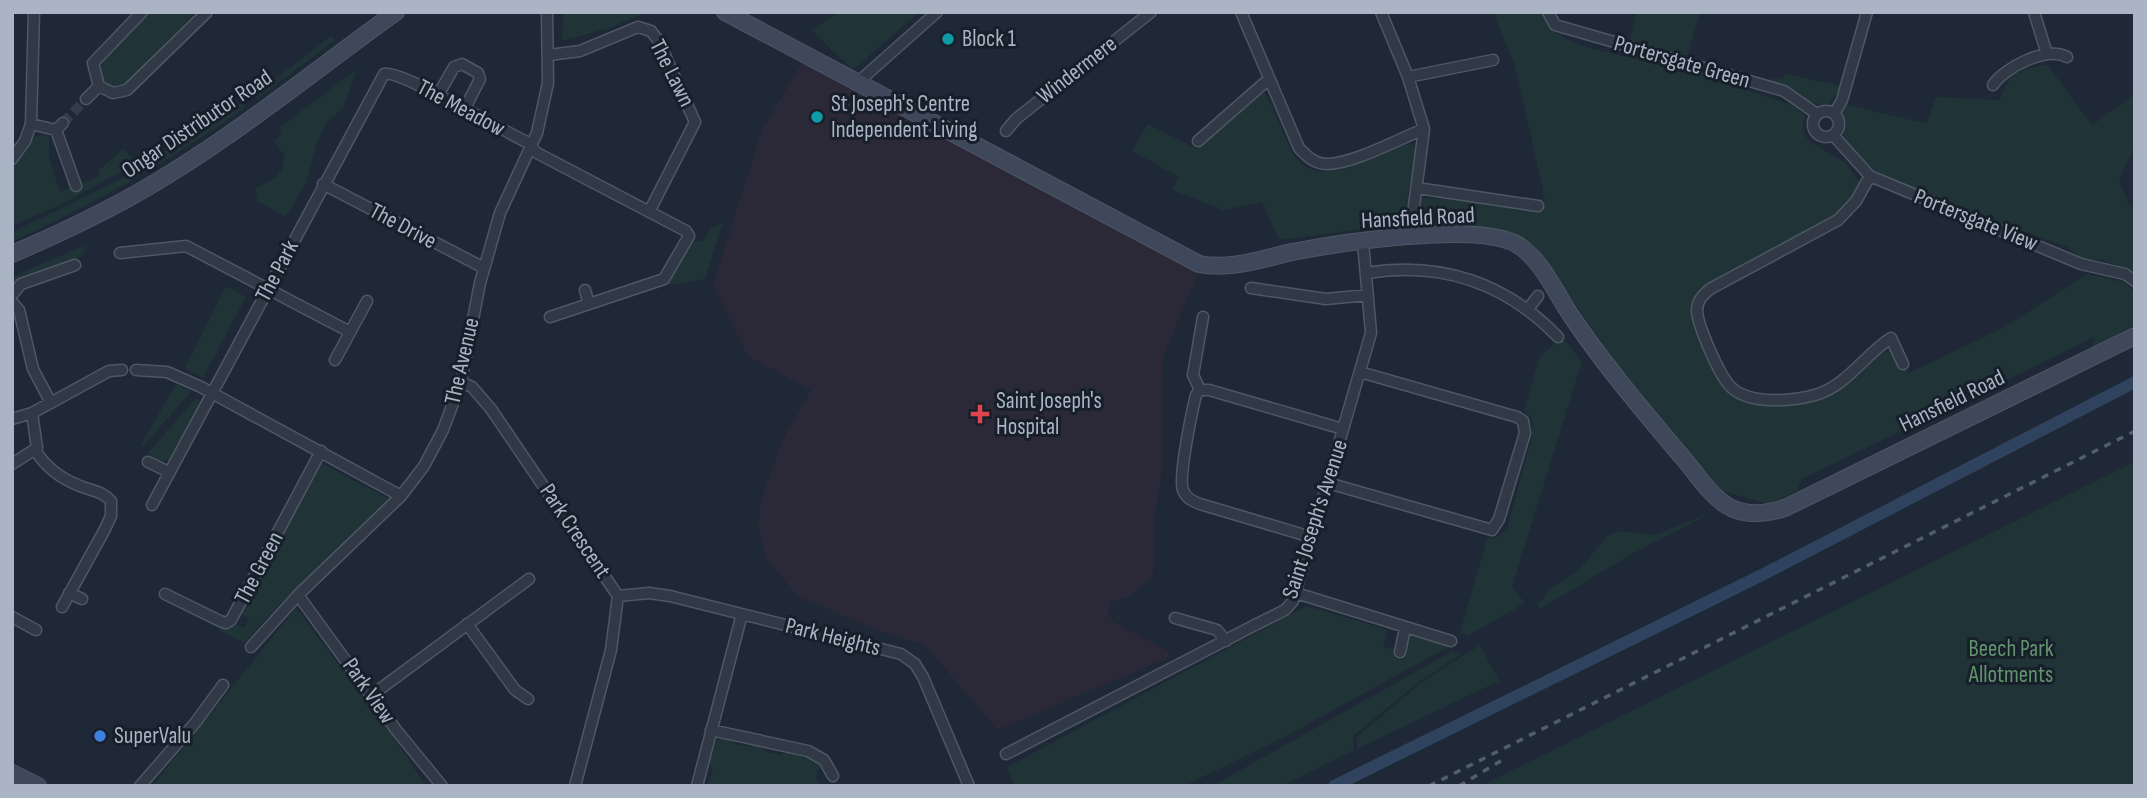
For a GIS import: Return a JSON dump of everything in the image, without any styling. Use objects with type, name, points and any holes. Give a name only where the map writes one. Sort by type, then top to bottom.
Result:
[{"type":"street","points":[[12,159],[25,141],[32,124],[34,12]]},
{"type":"street","points":[[142,12],[93,63],[99,86],[113,93],[127,90],[207,12]]},
{"type":"street","name":"Ongar Distributor Road","points":[[12,254],[83,222],[171,173],[243,125],[396,12]]},
{"type":"street","name":"The Avenue","points":[[251,647],[298,595],[401,496],[431,455],[461,382],[484,268],[500,213],[531,147],[547,89],[547,12]]},
{"type":"street","name":"Hansfield Road","points":[[725,12],[1199,264],[1226,266],[1363,242],[1452,234],[1498,238],[1517,244],[1536,263],[1590,342],[1714,495],[1727,506],[1753,513],[1771,513],[1787,507],[2135,336]]},
{"type":"street","points":[[856,84],[937,12]]},
{"type":"street","name":"Windermere","points":[[1006,131],[1016,119],[1152,12]]},
{"type":"street","points":[[1241,12],[1299,148],[1312,161],[1327,164],[1353,157],[1424,129]]},
{"type":"street","points":[[1381,12],[1408,76],[1424,129],[1410,237]]},
{"type":"street","name":"Portersgate Green","points":[[1548,12],[1555,25],[1784,91],[1817,114]]},
{"type":"street","points":[[1835,113],[1827,110],[1817,114],[1813,124],[1816,133],[1825,137],[1833,135],[1839,125],[1835,113],[1842,100],[1867,12]]},
{"type":"street","points":[[2034,12],[2047,54]]},
{"type":"street","name":"The Lawn","points":[[548,55],[580,51],[638,27],[651,31],[657,40],[695,122],[649,212]]},
{"type":"street","points":[[1993,85],[2003,72],[2047,54],[2059,52],[2067,57]]},
{"type":"street","points":[[1408,76],[1493,60]]},
{"type":"street","points":[[438,95],[454,67],[462,64],[478,73],[480,79],[464,110]]},
{"type":"street","name":"The Meadow","points":[[388,73],[438,95],[531,147]]},
{"type":"street","name":"The Park","points":[[152,505],[379,81],[388,73]]},
{"type":"street","points":[[1198,141],[1269,79]]},
{"type":"street","points":[[86,99],[99,86]]},
{"type":"street","points":[[32,124],[59,127],[76,186]]},
{"type":"street","name":"Portersgate View","points":[[1833,135],[1870,176],[2081,264],[2125,274],[2135,281]]},
{"type":"street","points":[[531,147],[537,153],[681,228],[688,236],[669,274],[652,284],[550,317]]},
{"type":"street","points":[[1870,176],[1856,201],[1838,220],[1710,289],[1699,300],[1697,312],[1709,348],[1732,389],[1750,396],[1777,400],[1817,395],[1847,377],[1891,338],[1903,364]]},
{"type":"street","name":"The Drive","points":[[323,184],[484,268]]},
{"type":"street","points":[[1417,188],[1538,206]]},
{"type":"street","name":"Saint Joseph's Avenue","points":[[1006,754],[1285,610],[1296,593],[1371,332],[1363,242]]},
{"type":"street","points":[[120,253],[186,246],[351,332]]},
{"type":"street","points":[[12,295],[21,284],[75,265]]},
{"type":"street","points":[[1367,273],[1405,269],[1443,271],[1478,281],[1528,309],[1558,337]]},
{"type":"street","points":[[1251,288],[1267,286],[1326,299],[1368,295]]},
{"type":"street","points":[[584,290],[589,304]]},
{"type":"street","points":[[1528,309],[1538,296]]},
{"type":"street","points":[[335,360],[367,301]]},
{"type":"street","points":[[12,302],[19,310],[33,369],[51,403]]},
{"type":"street","points":[[1200,390],[1193,375],[1203,317]]},
{"type":"street","points":[[12,419],[32,413],[109,372],[122,370]]},
{"type":"street","points":[[136,370],[167,372],[212,392],[401,496]]},
{"type":"street","points":[[1328,483],[1492,530],[1499,519],[1525,433],[1523,421],[1517,417],[1360,372]]},
{"type":"street","name":"Park Crescent","points":[[461,382],[472,387],[491,409],[618,596],[611,650],[575,786]]},
{"type":"street","points":[[1200,390],[1209,390],[1343,429]]},
{"type":"street","points":[[1200,390],[1196,395],[1184,463],[1182,489],[1185,494],[1200,504],[1311,537]]},
{"type":"street","points":[[12,464],[36,451],[38,445],[32,413]]},
{"type":"street","points":[[36,451],[53,471],[84,488],[104,494],[111,501],[111,516],[105,529],[62,607]]},
{"type":"street","name":"The Green","points":[[165,594],[220,621],[226,623],[231,620],[321,451]]},
{"type":"street","points":[[148,462],[169,472]]},
{"type":"street","points":[[372,695],[529,579]]},
{"type":"street","points":[[69,593],[82,599]]},
{"type":"street","name":"Park Heights","points":[[618,596],[649,593],[901,654],[915,664],[970,786]]},
{"type":"street","points":[[1296,593],[1451,641]]},
{"type":"street","name":"Park View","points":[[298,595],[397,731],[442,786]]},
{"type":"street","points":[[697,786],[742,614]]},
{"type":"street","points":[[12,617],[36,629]]},
{"type":"street","points":[[1175,618],[1217,630],[1226,641]]},
{"type":"street","points":[[467,624],[510,684],[527,699]]},
{"type":"street","points":[[1400,652],[1405,628]]},
{"type":"street","points":[[141,786],[195,723],[223,685]]},
{"type":"street","points":[[711,730],[808,751],[824,760],[833,776]]},
{"type":"street","points":[[12,773],[38,786]]},
{"type":"shaded area","name":"Saint Joseph's Hospital","points":[[803,61],[1199,270],[1163,358],[1161,478],[1154,517],[1153,577],[1127,597],[1111,603],[1108,615],[1115,623],[1168,651],[1170,657],[997,730],[925,645],[885,633],[799,597],[766,559],[758,523],[762,497],[783,440],[811,390],[748,356],[713,285],[762,130]]},
{"type":"green space","points":[[149,12],[196,12],[123,86],[116,88],[105,81],[100,70],[105,58]]},
{"type":"green space","points":[[563,12],[647,12],[612,27],[562,41]]},
{"type":"green space","points":[[838,12],[919,12],[853,70],[812,31]]},
{"type":"green space","points":[[1493,12],[1544,12],[1548,23],[1565,38],[1589,48],[1626,57],[1636,12],[1700,12],[1684,68],[1794,106],[1805,115],[1802,130],[1809,141],[1846,163],[1860,183],[1848,204],[1832,216],[1738,267],[1701,291],[1694,300],[1693,317],[1703,341],[1735,389],[1753,404],[1783,406],[1832,391],[1856,377],[1881,354],[1893,348],[1909,373],[2005,327],[2087,274],[2123,282],[2135,292],[2135,325],[2091,350],[2095,337],[1802,479],[1797,491],[1769,504],[1722,491],[1707,479],[1618,365],[1533,244],[1505,230],[1395,225],[1279,240],[1262,202],[1223,210],[1172,190],[1179,177],[1132,151],[1148,124],[1197,149],[1249,99],[1265,93],[1292,152],[1302,164],[1314,170],[1345,168],[1404,145],[1414,144],[1418,151],[1407,197],[1497,202],[1545,199],[1515,66]]},
{"type":"green space","points":[[331,36],[335,40],[257,99],[254,95]]},
{"type":"green space","points":[[2047,64],[2092,125],[2135,94],[2135,145],[2119,181],[2130,206],[2135,207],[2135,271],[2100,260],[2083,260],[2068,247],[1919,191],[1865,164],[1851,151],[1846,140],[1843,122],[1845,104],[1927,124],[1936,97],[2000,100],[2007,83],[2016,74]]},
{"type":"green space","points":[[357,69],[343,108],[327,122],[317,143],[306,183],[286,217],[257,201],[256,189],[276,177],[284,167],[282,160],[286,158],[274,141],[282,134],[279,128]]},
{"type":"green space","points":[[1785,74],[1841,86],[1830,103],[1818,104],[1772,84],[1773,78],[1782,80]]},
{"type":"green space","points":[[242,102],[246,107],[161,163],[103,197],[12,242],[12,232],[121,179]]},
{"type":"green space","points":[[43,134],[49,137],[49,156],[60,192],[100,176],[98,171],[123,149],[137,163],[64,203],[12,226],[12,168],[27,150],[30,139]]},
{"type":"green space","points":[[723,222],[705,279],[657,287],[689,242],[702,241],[711,229]]},
{"type":"green space","points":[[83,246],[85,251],[80,257],[19,280],[12,286],[12,277]]},
{"type":"green space","points":[[226,286],[246,297],[203,378],[185,368]]},
{"type":"green space","points":[[1562,337],[1582,361],[1512,587],[1525,603],[1468,636],[1460,632],[1487,539],[1497,537],[1507,529],[1532,437],[1532,418],[1524,411],[1540,356]]},
{"type":"green space","points":[[176,384],[191,392],[142,447],[142,443]]},
{"type":"green space","points":[[196,398],[200,402],[170,459],[161,461],[152,458],[148,453]]},
{"type":"green space","name":"Beech Park Allotments","points":[[2135,462],[2135,786],[1483,786],[1486,783]]},
{"type":"green space","points":[[321,463],[391,500],[277,607],[244,643],[217,629],[236,625],[245,628],[249,619],[242,614],[242,608]]},
{"type":"green space","points":[[1714,511],[1630,555],[1540,609],[1538,605],[1549,590],[1579,570],[1607,536],[1618,531],[1655,535]]},
{"type":"green space","points":[[1307,606],[1382,628],[1387,631],[1383,646],[1403,653],[1410,636],[1417,635],[1452,645],[1288,735],[1184,786],[1014,786],[1007,767]]},
{"type":"green space","points":[[296,608],[392,735],[426,786],[152,786]]},
{"type":"green space","points":[[1480,645],[1499,681],[1357,749],[1357,737],[1421,683]]},
{"type":"green space","points":[[1453,651],[1460,655],[1421,680],[1353,736],[1354,750],[1282,786],[1212,786]]},
{"type":"green space","points":[[722,736],[729,738],[732,743],[750,747],[754,744],[761,746],[764,751],[781,755],[785,752],[819,761],[816,778],[822,786],[708,786],[713,768],[709,764],[717,739]]},
{"type":"waterway","points":[[1334,786],[1762,575],[2135,382]]},
{"type":"tunnel","points":[[63,123],[86,99]]},
{"type":"railway","points":[[1429,786],[2135,431]]},
{"type":"railway","points":[[1459,786],[1504,759]]},
{"type":"place","name":"Block 1","points":[[948,39]]},
{"type":"place","name":"St Joseph's Centre Independent Living","points":[[817,117]]},
{"type":"place","name":"Saint Joseph's Hospital","points":[[980,414]]},
{"type":"place","name":"SuperValu","points":[[100,736]]}]
